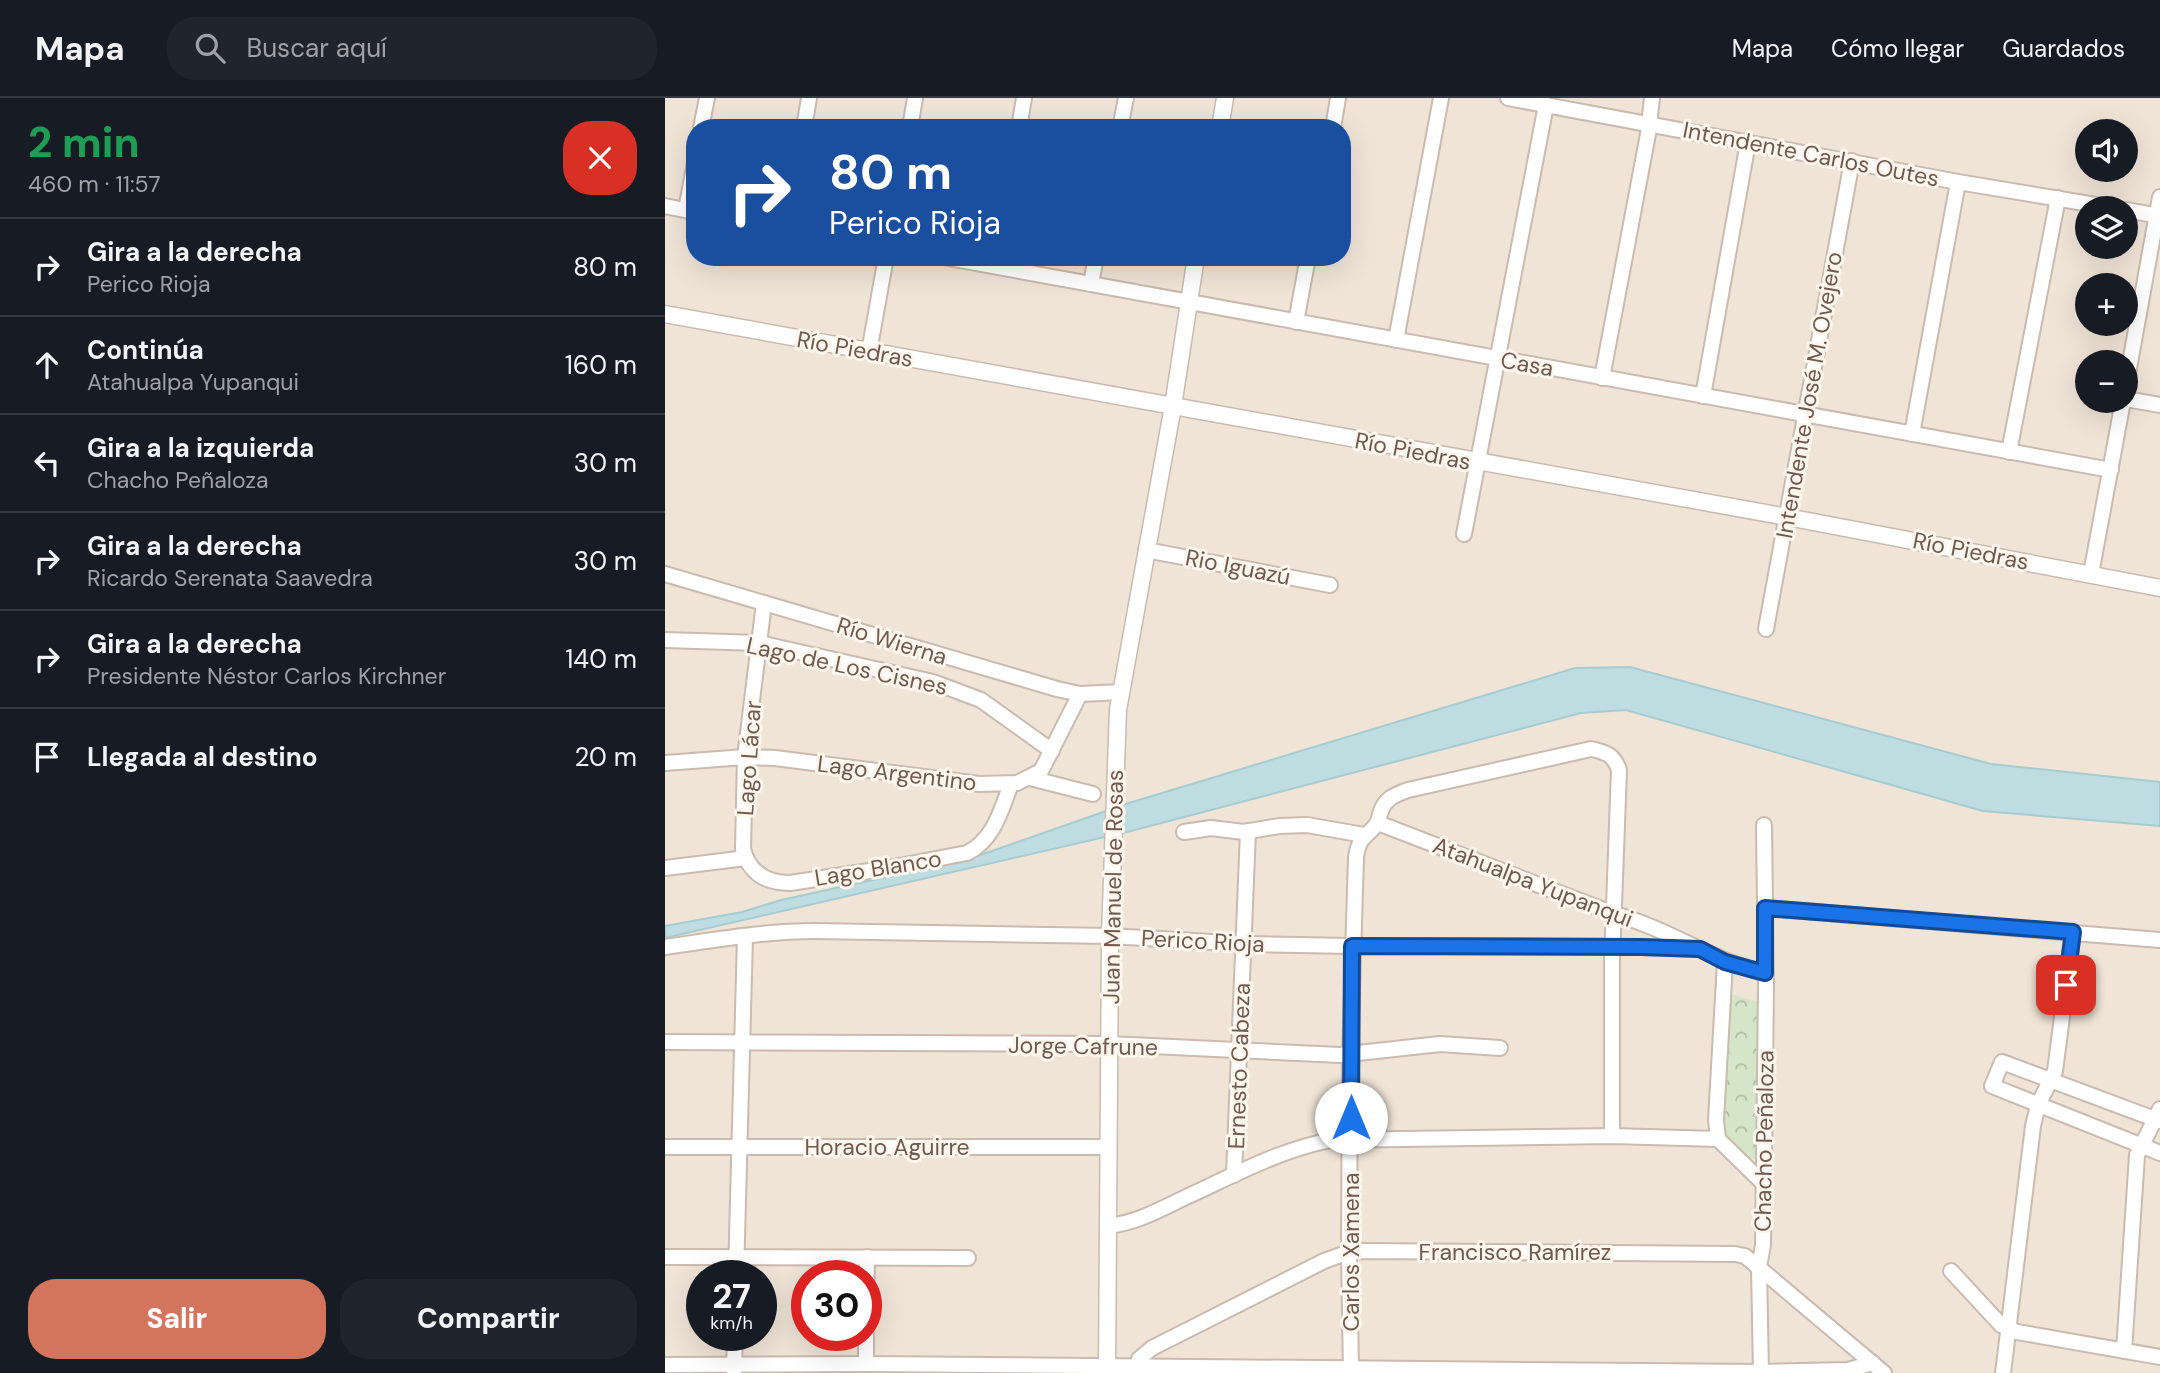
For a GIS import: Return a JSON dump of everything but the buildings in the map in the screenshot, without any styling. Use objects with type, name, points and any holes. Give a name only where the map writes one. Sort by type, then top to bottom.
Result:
[{"type":"street","points":[[703,119],[707,98]]},
{"type":"street","points":[[805,119],[809,98]]},
{"type":"street","points":[[912,119],[915,98]]},
{"type":"street","points":[[1020,119],[1024,98]]},
{"type":"street","points":[[1122,119],[1126,98]]},
{"type":"street","points":[[1222,119],[1225,98]]},
{"type":"street","points":[[1334,119],[1338,98]]},
{"type":"street","points":[[1396,340],[1441,98]]},
{"type":"street","name":"Intendente Carlos Outes","points":[[1507,98],[1958,182],[2075,201]]},
{"type":"street","points":[[1602,377],[1652,98]]},
{"type":"street","points":[[1464,534],[1546,105]]},
{"type":"street","points":[[1703,396],[1748,142]]},
{"type":"street","name":"Intendente José M. Ovejero","points":[[1766,629],[1852,161]]},
{"type":"street","points":[[1912,434],[1958,182]]},
{"type":"street","points":[[2133,350],[2160,197]]},
{"type":"street","points":[[2009,452],[2058,198]]},
{"type":"street","points":[[665,206],[686,210]]},
{"type":"street","points":[[2138,213],[2158,216]]},
{"type":"street","points":[[869,352],[884,266]]},
{"type":"street","name":"Casa","points":[[1012,266],[1188,302],[2111,470]]},
{"type":"street","points":[[1091,284],[1094,266]]},
{"type":"street","name":"Juan Manuel de Rosas","points":[[1107,1370],[1110,936],[1121,692],[1173,406],[1194,266]]},
{"type":"street","points":[[1296,322],[1306,266]]},
{"type":"street","name":"Río Piedras","points":[[665,314],[1787,517],[2160,588]]},
{"type":"street","points":[[2138,402],[2160,405]]},
{"type":"street","points":[[2091,574],[2122,413]]},
{"type":"street","name":"Rio Iguazú","points":[[1146,550],[1330,585]]},
{"type":"street","name":"Río Wierna","points":[[665,574],[1032,683],[1080,694],[1121,692]]},
{"type":"street","name":"Lago Lácar","points":[[746,859],[743,849],[745,757],[764,603]]},
{"type":"street","name":"Lago de Los Cisnes","points":[[665,640],[759,643],[906,675],[956,690],[992,707],[1052,751]]},
{"type":"street","points":[[1030,778],[1041,771],[1080,694]]},
{"type":"street","points":[[1184,832],[1211,828],[1248,831],[1307,825],[1364,835],[1378,823],[1383,805],[1388,799],[1408,790],[1591,749],[1604,751],[1616,762],[1619,770],[1612,948],[1612,1136]]},
{"type":"street","name":"Lago Argentino","points":[[665,763],[745,757],[775,758],[979,784],[1011,784],[1030,778]]},
{"type":"street","points":[[1030,778],[1093,794]]},
{"type":"street","name":"Lago Blanco","points":[[746,859],[763,879],[790,883],[889,869],[967,853],[978,848],[986,839],[1011,784]]},
{"type":"street","name":"Atahualpa Yupanqui","points":[[1378,823],[1640,922],[1725,962],[1765,973]]},
{"type":"street","name":"Chacho Peñaloza","points":[[1761,1372],[1759,1267],[1763,1245],[1764,825]]},
{"type":"street","name":"Ernesto Cabeza","points":[[1234,1175],[1248,831]]},
{"type":"street","name":"Carlos Xamena","points":[[1351,1371],[1349,1252],[1352,946],[1356,857],[1358,845],[1364,835]]},
{"type":"street","points":[[665,868],[746,859]]},
{"type":"street","points":[[1765,908],[2160,940]]},
{"type":"street","name":"Perico Rioja","points":[[665,947],[745,936],[815,931],[1110,936],[1244,944],[1700,949]]},
{"type":"street","points":[[2003,1373],[2033,1126],[2038,1105],[2051,1081],[2056,1064],[2073,932]]},
{"type":"street","points":[[736,1258],[745,936]]},
{"type":"street","points":[[1725,962],[1716,1120],[1718,1139],[1763,1183]]},
{"type":"street","name":"Jorge Cafrune","points":[[665,1042],[1109,1044],[1350,1054],[1440,1044],[1500,1048]]},
{"type":"street","points":[[2124,1351],[2136,1165],[2141,1146],[2159,1117],[2002,1062],[1992,1086],[2038,1105],[2141,1146],[2160,1153]]},
{"type":"street","points":[[1108,1226],[1136,1221],[1234,1175],[1304,1147],[1331,1140],[1612,1136],[1718,1139]]},
{"type":"street","name":"Horacio Aguirre","points":[[665,1147],[1109,1147]]},
{"type":"street","name":"Francisco Ramírez","points":[[1137,1368],[1139,1359],[1151,1348],[1324,1261],[1349,1252],[1745,1256],[1878,1368]]},
{"type":"street","points":[[665,1257],[968,1258]]},
{"type":"street","points":[[1951,1271],[2001,1325],[2007,1328],[2160,1357]]},
{"type":"street","points":[[734,1369],[735,1351]]},
{"type":"street","points":[[866,1351],[866,1364]]},
{"type":"street","points":[[665,1365],[734,1369],[866,1364],[1107,1370],[1137,1368],[1351,1371],[1761,1372],[1878,1368]]},
{"type":"shaded area","points":[[665,98],[2160,98],[2160,1373],[665,1373]]},
{"type":"green space","points":[[1730,994],[1759,1002],[1757,1156],[1753,1160],[1728,1140],[1723,1129]]},
{"type":"water","points":[[1630,667],[1991,764],[2160,782],[2160,826],[1983,811],[1626,710],[1581,713],[1131,831],[665,938],[665,926],[742,912],[781,900],[969,859],[1129,803],[1575,668]]},
{"type":"route","points":[[1351,1118],[1352,946],[1700,949],[1741,968],[1765,973],[1765,908],[2073,932],[2066,985]]}]
